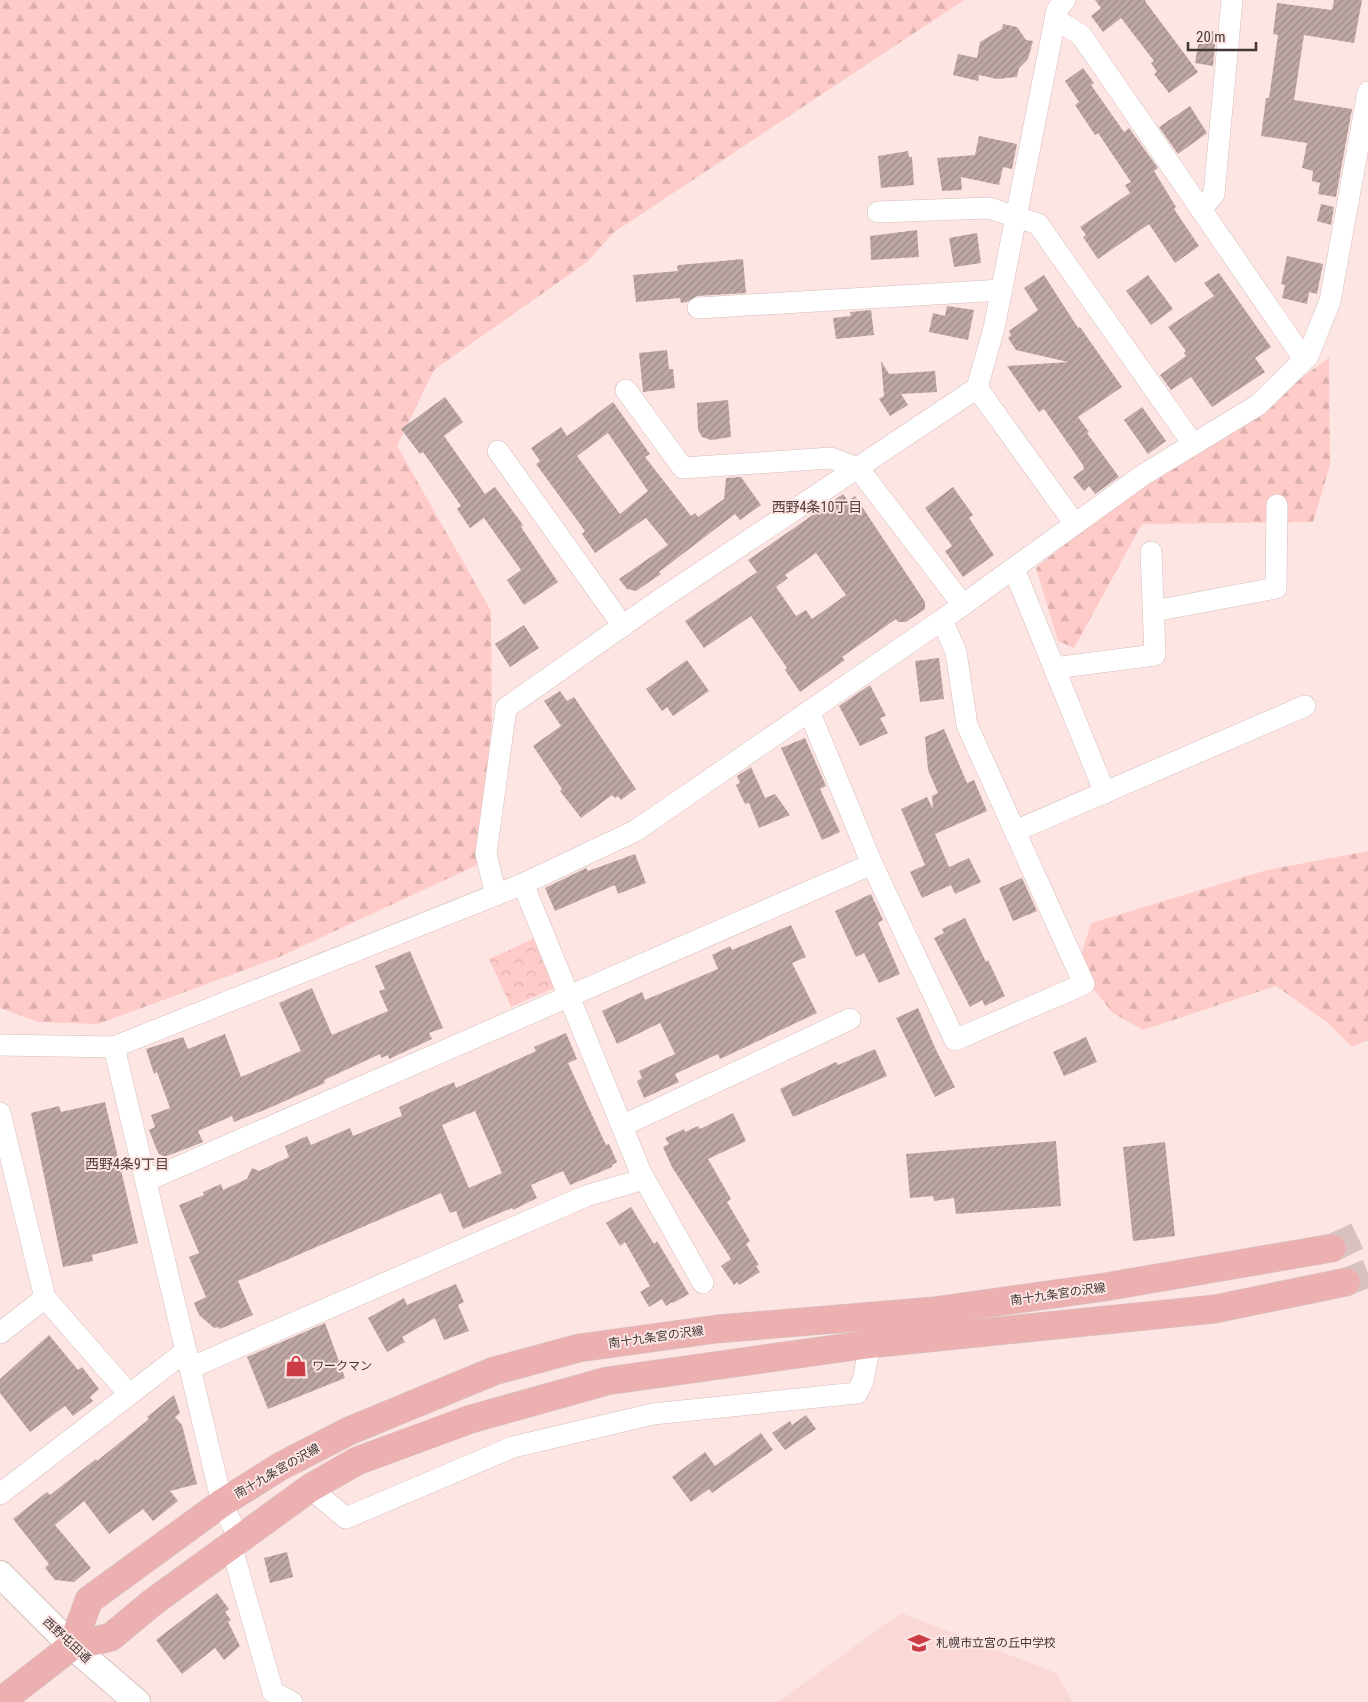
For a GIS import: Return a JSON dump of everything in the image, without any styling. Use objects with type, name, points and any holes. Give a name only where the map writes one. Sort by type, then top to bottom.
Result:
[{"type":"main road","name":"南十九条宮の沢線","points":[[72,1646],[89,1600],[222,1502],[281,1466],[349,1431],[494,1370],[579,1348],[717,1329],[933,1311],[1105,1287],[1332,1248]]},
{"type":"main road","points":[[0,1702],[72,1646],[111,1637],[153,1602],[310,1488],[357,1461],[462,1422],[607,1381],[870,1344],[1215,1309],[1346,1282]]},
{"type":"street","points":[[496,895],[486,854],[506,708],[623,626],[977,388],[994,328],[1057,10],[1065,0]]},
{"type":"street","points":[[1201,210],[1214,194],[1232,0]]},
{"type":"street","points":[[1055,19],[1081,35],[1304,359]]},
{"type":"street","points":[[0,1045],[114,1047],[523,884],[635,831],[942,620],[1143,475],[1258,405],[1304,359],[1330,301],[1368,92]]},
{"type":"street","points":[[878,212],[989,208],[1038,224],[1193,444]]},
{"type":"street","points":[[698,308],[1002,290]]},
{"type":"street","points":[[977,388],[1075,524]]},
{"type":"street","points":[[626,390],[683,468],[830,458],[858,468],[963,605]]},
{"type":"street","points":[[498,452],[623,626]]},
{"type":"street","points":[[1154,611],[1276,588],[1277,504]]},
{"type":"street","points":[[1054,668],[1155,654],[1151,552]]},
{"type":"street","points":[[1014,569],[1106,793]]},
{"type":"street","points":[[809,712],[872,864],[955,1040],[1084,984],[967,725],[956,652],[942,620]]},
{"type":"street","points":[[1015,831],[1305,706]]},
{"type":"street","points":[[146,1181],[872,864]]},
{"type":"street","points":[[523,884],[644,1179],[703,1283]]},
{"type":"street","points":[[622,1126],[850,1019]]},
{"type":"street","points":[[114,1047],[222,1502],[235,1542],[273,1692],[292,1702]]},
{"type":"street","points":[[0,1113],[45,1298],[129,1394]]},
{"type":"street","points":[[0,1494],[129,1394],[188,1359],[586,1196],[644,1179]]},
{"type":"street","points":[[0,1333],[45,1298]]},
{"type":"street","points":[[310,1488],[346,1518],[513,1447],[653,1414],[857,1393],[863,1381],[870,1344]]},
{"type":"street","name":"西野屯田通","points":[[0,1574],[72,1646],[137,1702]]},
{"type":"shaded area","name":"札幌市立宮の丘中学校","points":[[901,1613],[1056,1673],[1073,1702],[778,1702]]},
{"type":"green space","points":[[0,0],[964,0],[613,233],[587,262],[434,370],[397,446],[491,611],[492,722],[477,865],[277,958],[98,1024],[38,1022],[0,1008]]},
{"type":"green space","points":[[1329,358],[1330,465],[1313,522],[1142,524],[1074,648],[1058,641],[1036,568],[1083,529],[1220,436]]},
{"type":"green space","points":[[1368,851],[1368,1040],[1352,1047],[1328,1023],[1276,986],[1143,1030],[1113,1013],[1077,969],[1091,923],[1267,870]]},
{"type":"green space","points":[[535,938],[555,988],[511,1007],[489,959]]},
{"type":"building","points":[[1095,0],[1146,0],[1198,72],[1169,93],[1154,74],[1157,72],[1151,63],[1154,61],[1121,18],[1103,32],[1091,16],[1101,8]]},
{"type":"building","points":[[1334,0],[1362,0],[1354,43],[1304,35],[1294,100],[1352,109],[1336,197],[1318,194],[1320,183],[1312,181],[1313,171],[1302,168],[1307,143],[1261,136],[1266,98],[1269,98],[1278,35],[1273,34],[1277,3],[1332,10]]},
{"type":"building","points":[[1003,24],[1017,27],[1026,40],[1033,41],[1028,59],[1019,68],[1017,77],[997,79],[979,75],[978,81],[953,75],[958,54],[977,58],[980,42],[1002,29]]},
{"type":"building","points":[[1203,30],[1216,32],[1213,66],[1195,63],[1199,40],[1202,40]]},
{"type":"building","points":[[1083,68],[1094,83],[1091,85],[1124,132],[1129,128],[1158,168],[1154,171],[1176,207],[1174,209],[1199,246],[1175,263],[1149,224],[1098,259],[1083,237],[1086,235],[1080,227],[1130,193],[1125,185],[1131,182],[1098,133],[1095,135],[1075,105],[1079,102],[1065,81]]},
{"type":"building","points":[[1190,106],[1207,133],[1178,154],[1159,127]]},
{"type":"building","points":[[979,136],[1017,144],[1012,169],[1003,167],[999,185],[961,177],[962,190],[942,191],[937,158],[975,155]]},
{"type":"building","points":[[908,151],[909,157],[912,157],[914,185],[881,188],[878,156]]},
{"type":"building","points":[[1321,204],[1334,207],[1331,225],[1317,221]]},
{"type":"building","points":[[917,230],[919,257],[871,260],[870,236]]},
{"type":"building","points":[[977,233],[981,263],[954,267],[949,238]]},
{"type":"building","points":[[1287,256],[1323,264],[1317,294],[1309,292],[1307,304],[1282,298],[1285,285],[1281,284]]},
{"type":"building","points":[[743,259],[746,293],[697,296],[681,303],[680,298],[636,302],[633,275],[678,271],[677,266],[680,265]]},
{"type":"building","points":[[1219,273],[1271,347],[1255,358],[1265,372],[1212,407],[1191,377],[1171,390],[1160,375],[1186,356],[1184,353],[1186,351],[1168,327],[1214,296],[1204,283]]},
{"type":"building","points":[[1044,275],[1078,328],[1080,327],[1122,387],[1078,417],[1089,432],[1087,433],[1119,477],[1095,494],[1089,486],[1084,491],[1073,477],[1084,469],[1083,465],[1044,409],[1039,412],[1007,366],[1068,362],[1016,350],[1008,338],[1011,335],[1009,331],[1038,310],[1024,288]]},
{"type":"building","points":[[1148,275],[1173,309],[1151,325],[1126,291]]},
{"type":"building","points":[[947,306],[974,310],[968,340],[929,332],[933,313],[945,316]]},
{"type":"building","points":[[871,310],[874,335],[836,339],[833,318],[851,316],[850,312]]},
{"type":"building","points":[[667,350],[669,369],[673,369],[675,388],[643,392],[639,353]]},
{"type":"building","points":[[881,361],[889,374],[935,371],[937,392],[901,394],[908,405],[890,416],[879,399],[884,396]]},
{"type":"building","points":[[445,397],[463,422],[444,436],[485,494],[495,487],[523,525],[521,527],[558,582],[524,605],[507,580],[521,570],[484,518],[470,528],[457,509],[461,506],[423,452],[420,454],[401,429]]},
{"type":"building","points":[[728,400],[731,437],[711,440],[702,437],[698,430],[697,403]]},
{"type":"building","points":[[613,402],[650,454],[645,457],[691,516],[695,513],[698,517],[724,499],[726,478],[741,477],[761,505],[740,520],[735,514],[659,572],[661,574],[636,591],[627,589],[619,579],[668,545],[646,518],[595,553],[582,534],[585,531],[536,464],[540,461],[531,448],[561,427],[567,436]],"holes":[[[608,433],[648,491],[620,514],[577,456]]]},
{"type":"building","points":[[1142,407],[1166,441],[1148,454],[1124,420]]},
{"type":"building","points":[[953,487],[973,515],[969,518],[994,555],[963,577],[945,551],[952,546],[925,508]]},
{"type":"building","points":[[843,494],[848,501],[855,496],[925,602],[925,609],[906,622],[898,622],[896,619],[842,657],[845,660],[800,692],[785,670],[787,668],[751,616],[704,648],[685,621],[757,572],[748,560]],"holes":[[[816,553],[846,595],[812,619],[806,610],[796,616],[776,587],[788,578],[785,575]]]},
{"type":"building","points":[[524,625],[539,648],[510,667],[495,644]]},
{"type":"building","points":[[939,658],[944,699],[920,702],[915,661]]},
{"type":"building","points":[[687,660],[709,691],[673,716],[667,707],[662,711],[646,689]]},
{"type":"building","points":[[870,685],[886,716],[880,718],[888,733],[860,746],[839,706]]},
{"type":"building","points":[[560,691],[567,701],[574,697],[636,789],[621,800],[618,796],[615,798],[612,795],[581,818],[560,791],[562,789],[533,746],[561,726],[544,701]]},
{"type":"building","points":[[944,729],[967,783],[974,780],[987,811],[935,834],[949,867],[969,858],[981,882],[955,894],[951,885],[922,898],[910,872],[925,865],[901,809],[927,797],[933,809],[932,796],[938,793],[928,770],[925,737]]},
{"type":"building","points":[[805,738],[826,786],[820,789],[840,832],[822,840],[781,748]]},
{"type":"building","points":[[751,767],[765,798],[775,794],[790,815],[759,828],[749,803],[745,804],[736,785],[740,783],[737,776]]},
{"type":"building","points":[[635,854],[646,883],[618,894],[615,885],[555,911],[545,888],[586,868],[588,871]]},
{"type":"building","points":[[1022,878],[1037,911],[1013,921],[999,888]]},
{"type":"building","points":[[871,894],[883,920],[878,923],[900,974],[879,983],[864,953],[856,957],[835,911]]},
{"type":"building","points":[[965,918],[1005,996],[985,1006],[982,1000],[970,1007],[934,938],[944,933],[942,929]]},
{"type":"building","points":[[791,925],[806,957],[792,963],[817,1013],[720,1059],[718,1054],[675,1074],[679,1082],[644,1098],[637,1081],[642,1078],[639,1071],[675,1054],[660,1023],[617,1044],[602,1011],[642,992],[645,1000],[718,969],[712,955],[730,946],[732,950]]},
{"type":"building","points":[[410,951],[443,1028],[429,1033],[432,1039],[389,1059],[388,1055],[381,1058],[380,1054],[324,1080],[325,1083],[267,1109],[234,1122],[232,1116],[198,1131],[203,1142],[164,1157],[158,1153],[149,1130],[155,1127],[151,1115],[170,1108],[157,1072],[154,1074],[146,1049],[183,1037],[188,1049],[225,1034],[241,1077],[301,1051],[279,1003],[312,988],[332,1035],[388,1011],[379,991],[385,989],[375,966]]},
{"type":"building","points":[[918,1008],[936,1050],[955,1087],[935,1097],[896,1018]]},
{"type":"building","points":[[566,1033],[577,1059],[568,1063],[606,1145],[609,1144],[617,1162],[612,1167],[570,1185],[563,1171],[531,1185],[537,1198],[513,1210],[512,1208],[463,1229],[456,1211],[450,1213],[441,1193],[238,1281],[253,1315],[220,1329],[218,1327],[214,1328],[199,1315],[194,1303],[206,1297],[189,1257],[199,1253],[179,1205],[204,1195],[203,1192],[221,1184],[223,1190],[247,1179],[252,1168],[259,1171],[289,1157],[285,1146],[307,1136],[311,1145],[350,1128],[353,1136],[402,1116],[399,1107],[454,1082],[456,1088],[536,1051],[534,1047]],"holes":[[[475,1111],[502,1173],[469,1188],[442,1125]]]},
{"type":"building","points":[[1086,1037],[1097,1062],[1064,1076],[1053,1052]]},
{"type":"building","points":[[875,1049],[887,1076],[793,1117],[780,1089],[836,1062],[838,1065]]},
{"type":"building","points":[[105,1102],[138,1243],[92,1255],[93,1261],[63,1267],[31,1113],[59,1106],[61,1112]]},
{"type":"building","points":[[733,1113],[746,1141],[708,1159],[731,1199],[727,1202],[750,1241],[746,1244],[759,1265],[756,1266],[760,1272],[739,1285],[737,1282],[734,1285],[721,1266],[731,1259],[672,1167],[663,1147],[669,1144],[665,1138],[684,1129],[685,1132],[698,1126],[700,1129]]},
{"type":"building","points":[[1056,1141],[1061,1206],[956,1214],[954,1198],[934,1201],[933,1196],[910,1198],[906,1154]]},
{"type":"building","points":[[1165,1142],[1175,1236],[1133,1241],[1123,1147]]},
{"type":"building","points":[[631,1207],[654,1244],[657,1241],[689,1294],[666,1306],[662,1299],[649,1307],[640,1292],[650,1286],[625,1242],[620,1246],[606,1223]]},
{"type":"building","points":[[456,1284],[464,1302],[458,1305],[469,1331],[444,1340],[435,1318],[402,1337],[405,1342],[387,1352],[368,1318],[404,1298],[407,1305]]},
{"type":"building","name":"ワークマン","points":[[325,1323],[345,1378],[268,1409],[247,1357]]},
{"type":"building","points":[[49,1335],[78,1370],[82,1367],[99,1389],[90,1397],[93,1401],[73,1416],[65,1406],[30,1432],[0,1393],[0,1379]]},
{"type":"building","points":[[174,1395],[180,1413],[175,1417],[182,1425],[197,1484],[170,1491],[178,1501],[153,1521],[143,1509],[109,1534],[84,1501],[55,1525],[91,1568],[74,1582],[55,1580],[45,1568],[49,1564],[13,1519],[47,1492],[50,1495],[96,1459],[97,1461],[149,1419],[147,1417]]},
{"type":"building","points":[[806,1415],[816,1429],[785,1450],[772,1433],[790,1421],[792,1425]]},
{"type":"building","points":[[761,1433],[773,1450],[712,1493],[709,1489],[691,1502],[672,1477],[705,1452],[715,1466]]},
{"type":"building","points":[[287,1552],[293,1577],[270,1583],[264,1558]]},
{"type":"building","points":[[217,1593],[229,1609],[225,1612],[231,1620],[228,1622],[240,1646],[224,1660],[215,1648],[182,1674],[156,1640]]},
{"type":"tunnel","points":[[1332,1248],[1368,1231]]},
{"type":"tunnel","points":[[1346,1282],[1368,1273]]},
{"type":"place","name":"ワークマン","points":[[296,1366]]},
{"type":"place","name":"札幌市立宮の丘中学校","points":[[919,1643]]},
{"type":"district","name":"西野4条10丁目","points":[[817,507]]},
{"type":"district","name":"西野4条9丁目","points":[[127,1164]]}]
